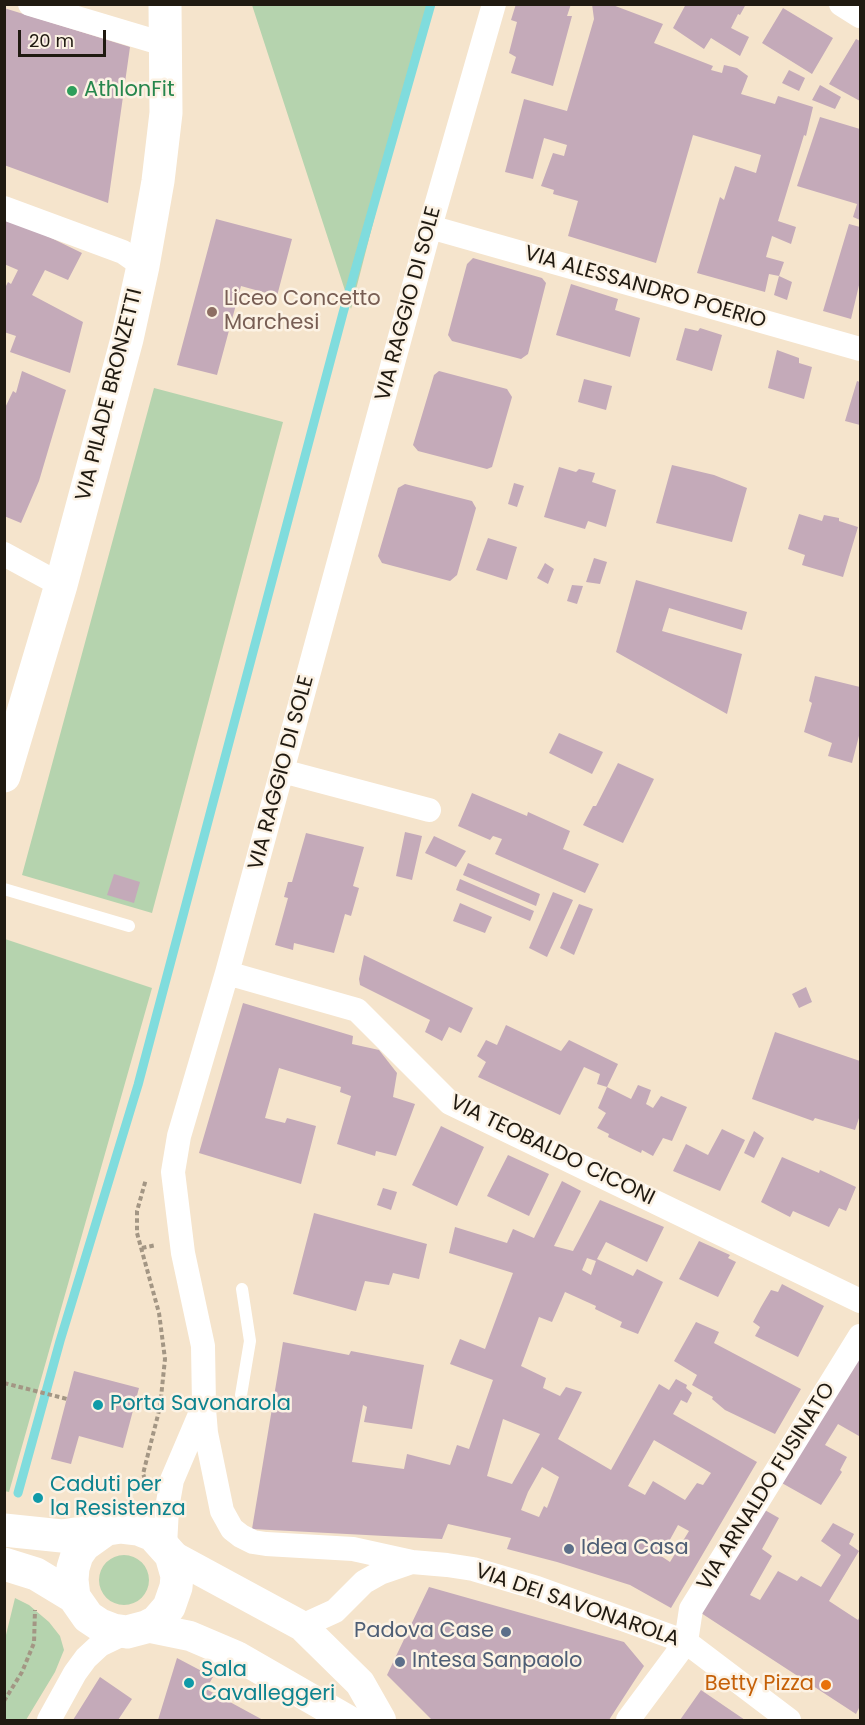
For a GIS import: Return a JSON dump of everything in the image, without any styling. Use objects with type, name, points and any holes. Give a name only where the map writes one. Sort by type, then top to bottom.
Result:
[{"type":"main road","name":"VIA PILADE BRONZETTI","points":[[4,776],[61,585],[127,339],[143,266],[158,181],[164,125],[167,45],[165,4]]},
{"type":"main road","points":[[4,1564],[36,1574],[75,1598],[88,1617],[113,1630],[137,1629],[162,1616],[173,1598],[177,1576],[168,1550],[153,1535],[138,1529],[121,1527],[62,1536],[7,1530]]},
{"type":"main road","points":[[75,1598],[72,1580],[77,1556],[84,1545],[105,1530]]},
{"type":"street","points":[[30,4],[65,10],[167,45]]},
{"type":"street","name":"VIA RAGGIO DI SOLE","points":[[168,1550],[167,1508],[172,1480],[204,1405],[203,1346],[183,1253],[173,1172],[179,1136],[227,973],[430,227],[494,4]]},
{"type":"street","points":[[841,4],[861,16]]},
{"type":"street","points":[[4,208],[123,252],[143,266]]},
{"type":"street","name":"VIA ALESSANDRO POERIO","points":[[430,227],[861,349]]},
{"type":"street","points":[[4,554],[61,585]]},
{"type":"street","points":[[282,771],[429,810]]},
{"type":"street","name":"VIA TEOBALDO CICONI","points":[[227,973],[357,1010],[450,1103],[861,1301]]},
{"type":"street","name":"VIA ARNALDO FUSINATO","points":[[686,1642],[691,1609],[861,1336]]},
{"type":"street","name":"VIA DEI SAVONAROLA","points":[[204,1405],[206,1433],[222,1510],[226,1521],[242,1536],[253,1542],[353,1549],[412,1562],[473,1569],[537,1588],[686,1642],[789,1720]]},
{"type":"street","points":[[168,1550],[303,1626],[360,1683],[381,1720]]},
{"type":"street","name":"VIA DEI SAVONAROLA","points":[[303,1626],[335,1611],[372,1577],[412,1562]]},
{"type":"street","points":[[49,1720],[86,1658],[100,1645],[137,1629],[190,1636],[237,1656],[348,1720]]},
{"type":"street","points":[[628,1720],[686,1642]]},
{"type":"lane","points":[[4,889],[129,926]]},
{"type":"lane","points":[[241,1395],[250,1341],[242,1289]]},
{"type":"path","points":[[142,1248],[159,1313],[165,1359],[160,1407],[143,1474],[145,1480]]},
{"type":"path","points":[[4,1383],[67,1399]]},
{"type":"path","points":[[4,1701],[22,1672],[34,1643],[36,1611],[34,1604]]},
{"type":"green space","points":[[252,5],[429,5],[351,309]]},
{"type":"green space","points":[[154,388],[283,422],[152,913],[22,875]]},
{"type":"green space","points":[[5,939],[152,988],[9,1492],[4,1491]]},
{"type":"green space","points":[[124,1555],[142,1562],[149,1580],[142,1598],[124,1605],[106,1598],[99,1580],[106,1562]]},
{"type":"green space","points":[[15,1598],[29,1605],[49,1622],[60,1636],[64,1650],[55,1672],[26,1720],[5,1720],[5,1639]]},
{"type":"building","points":[[516,4],[571,4],[567,16],[572,16],[553,86],[511,73],[516,57],[509,53],[517,22],[511,20]]},
{"type":"building","points":[[592,4],[610,4],[663,24],[654,43],[713,66],[711,70],[722,73],[724,65],[737,68],[748,76],[741,94],[775,104],[778,96],[813,107],[806,136],[804,135],[778,221],[796,227],[791,244],[772,236],[766,257],[784,262],[779,276],[769,274],[765,292],[697,273],[720,197],[724,200],[735,166],[756,173],[761,155],[693,135],[656,263],[568,236],[578,201],[553,194],[554,190],[541,186],[553,153],[564,156],[567,145],[544,138],[533,179],[505,172],[524,99],[567,111],[594,19]]},
{"type":"building","points":[[686,4],[746,4],[731,28],[749,37],[740,56],[711,38],[704,49],[673,28]]},
{"type":"building","name":"AthlonFit","points":[[4,8],[130,47],[108,203],[4,165]]},
{"type":"building","points":[[783,8],[833,38],[812,74],[762,43]]},
{"type":"building","points":[[856,39],[860,41],[860,101],[829,84]]},
{"type":"building","points":[[789,70],[805,78],[799,91],[782,83]]},
{"type":"building","points":[[820,85],[841,97],[835,109],[812,100]]},
{"type":"building","points":[[820,117],[860,129],[860,220],[853,217],[857,204],[797,186]]},
{"type":"building","points":[[4,215],[82,253],[68,280],[45,270],[32,295],[83,322],[70,373],[10,352],[16,336],[4,332],[4,290],[8,282],[11,284],[18,270],[4,264]]},
{"type":"building","name":"Liceo Concetto Marchesi","points":[[216,219],[292,239],[277,296],[241,286],[217,375],[177,365]]},
{"type":"building","points":[[849,224],[860,227],[860,281],[851,319],[823,311]]},
{"type":"building","points":[[473,258],[542,278],[546,283],[528,354],[521,359],[452,341],[448,335],[467,264]]},
{"type":"building","points":[[779,276],[792,282],[787,300],[774,295]]},
{"type":"building","points":[[571,284],[618,299],[615,310],[640,318],[630,357],[556,335]]},
{"type":"building","points":[[685,328],[698,331],[700,328],[722,335],[712,371],[676,360]]},
{"type":"building","points":[[777,350],[799,358],[799,363],[812,367],[804,399],[768,388]]},
{"type":"building","points":[[22,371],[66,390],[39,481],[21,523],[4,516],[4,410],[13,391],[16,393]]},
{"type":"building","points":[[439,371],[507,389],[512,397],[492,467],[487,469],[418,451],[413,445],[434,375]]},
{"type":"building","points":[[584,379],[612,386],[606,410],[578,402]]},
{"type":"building","points":[[857,381],[860,382],[860,425],[845,421]]},
{"type":"building","points":[[672,465],[714,475],[747,488],[732,542],[656,523]]},
{"type":"building","points":[[559,467],[576,472],[579,469],[595,473],[592,482],[616,490],[606,527],[588,521],[585,529],[544,517]]},
{"type":"building","points":[[514,483],[524,486],[517,507],[508,504]]},
{"type":"building","points":[[405,484],[472,501],[476,508],[457,575],[450,581],[382,563],[378,556],[398,488]]},
{"type":"building","points":[[799,514],[822,521],[824,515],[839,518],[839,521],[858,527],[843,577],[802,565],[805,555],[788,549]]},
{"type":"building","points":[[488,538],[517,547],[507,580],[476,570]]},
{"type":"building","points":[[594,558],[607,562],[600,584],[586,582]]},
{"type":"building","points":[[545,563],[554,569],[548,584],[537,578]]},
{"type":"building","points":[[636,580],[747,612],[742,630],[669,608],[662,631],[742,654],[727,714],[616,652]]},
{"type":"building","points":[[572,585],[583,586],[577,604],[567,601]]},
{"type":"building","points":[[815,676],[860,687],[860,732],[852,763],[828,756],[832,743],[804,732],[812,703],[809,701]]},
{"type":"building","points":[[559,733],[603,752],[592,774],[549,753]]},
{"type":"building","points":[[618,763],[654,779],[623,843],[583,825],[593,806],[596,806]]},
{"type":"building","points":[[472,793],[527,816],[528,812],[570,831],[563,849],[599,864],[585,893],[495,854],[502,839],[493,836],[490,840],[458,826]]},
{"type":"building","points":[[405,832],[422,836],[412,880],[396,876]]},
{"type":"building","points":[[306,833],[364,847],[353,886],[359,888],[351,916],[345,914],[334,953],[294,943],[293,950],[275,945],[288,898],[284,897],[288,882],[292,882]]},
{"type":"building","points":[[434,836],[466,851],[456,867],[425,853]]},
{"type":"building","points":[[468,863],[540,894],[536,906],[463,875]]},
{"type":"building","points":[[114,874],[140,882],[134,903],[107,895]]},
{"type":"building","points":[[460,879],[534,911],[530,921],[456,890]]},
{"type":"building","points":[[553,892],[573,900],[547,957],[529,948]]},
{"type":"building","points":[[460,903],[492,917],[485,933],[453,921]]},
{"type":"building","points":[[579,904],[593,909],[574,955],[560,948]]},
{"type":"building","points":[[364,955],[473,1008],[461,1033],[449,1027],[442,1041],[425,1032],[430,1020],[360,985]]},
{"type":"building","points":[[806,987],[812,1002],[799,1008],[792,994]]},
{"type":"building","points":[[243,1003],[353,1036],[352,1044],[379,1050],[397,1073],[393,1097],[415,1104],[396,1156],[376,1151],[375,1156],[337,1144],[351,1096],[340,1092],[341,1087],[279,1068],[265,1118],[285,1123],[287,1118],[316,1126],[301,1184],[199,1153]]},
{"type":"building","points":[[506,1025],[561,1051],[569,1040],[618,1064],[607,1087],[597,1084],[600,1074],[584,1067],[560,1115],[478,1077],[486,1062],[477,1056],[486,1040],[497,1045]]},
{"type":"building","points":[[775,1032],[860,1061],[860,1115],[855,1130],[815,1118],[813,1121],[752,1099]]},
{"type":"building","points":[[638,1085],[651,1090],[646,1104],[653,1108],[661,1096],[687,1107],[672,1141],[663,1138],[653,1156],[642,1150],[641,1153],[608,1137],[609,1134],[597,1128],[606,1113],[598,1108],[607,1087],[631,1099]]},
{"type":"building","points":[[441,1126],[484,1147],[457,1206],[412,1185]]},
{"type":"building","points":[[722,1129],[745,1140],[720,1191],[673,1171],[686,1144],[708,1155]]},
{"type":"building","points":[[754,1131],[764,1138],[754,1158],[744,1153]]},
{"type":"building","points":[[508,1155],[549,1174],[529,1216],[487,1196]]},
{"type":"building","points":[[782,1157],[819,1173],[820,1170],[856,1187],[846,1211],[839,1208],[829,1227],[793,1211],[790,1217],[761,1202]]},
{"type":"building","points":[[562,1181],[581,1191],[554,1246],[573,1251],[600,1200],[664,1227],[647,1262],[606,1242],[597,1259],[633,1276],[637,1269],[663,1282],[638,1334],[620,1327],[622,1322],[595,1309],[596,1306],[565,1292],[552,1322],[539,1317],[521,1366],[546,1378],[543,1388],[560,1396],[566,1387],[582,1392],[558,1439],[611,1470],[659,1384],[669,1390],[676,1379],[687,1385],[686,1388],[692,1393],[687,1403],[681,1400],[673,1414],[757,1462],[671,1608],[630,1585],[507,1549],[511,1538],[448,1524],[442,1539],[252,1529],[283,1342],[349,1355],[351,1351],[424,1365],[412,1429],[364,1422],[367,1407],[363,1405],[352,1462],[404,1469],[407,1454],[450,1465],[457,1445],[469,1449],[493,1380],[450,1364],[460,1339],[485,1349],[513,1273],[449,1253],[455,1227],[507,1243],[513,1229],[534,1238]],"holes":[[[587,1258],[596,1261],[591,1275],[582,1270]],[[503,1419],[540,1434],[512,1484],[487,1476]],[[654,1440],[711,1473],[703,1485],[697,1483],[685,1500],[653,1481],[645,1495],[628,1486]],[[542,1467],[559,1477],[547,1508],[544,1506],[539,1517],[521,1510]],[[678,1525],[689,1531],[670,1562],[661,1556]]]},
{"type":"building","points":[[383,1188],[397,1192],[391,1210],[377,1205]]},
{"type":"building","points":[[314,1213],[427,1244],[419,1279],[393,1273],[389,1285],[365,1281],[356,1311],[293,1294]]},
{"type":"building","points":[[699,1241],[730,1255],[728,1258],[736,1262],[718,1297],[679,1279]]},
{"type":"building","points":[[782,1284],[824,1306],[798,1357],[755,1336],[760,1327],[753,1322],[771,1290],[778,1292]]},
{"type":"building","points":[[696,1322],[719,1332],[714,1343],[801,1389],[775,1434],[725,1410],[712,1399],[713,1397],[692,1385],[697,1375],[674,1361]]},
{"type":"building","points":[[860,1351],[860,1435],[838,1424],[825,1445],[847,1457],[840,1470],[842,1472],[821,1505],[780,1482]]},
{"type":"building","name":"Porta Savonarola","points":[[74,1371],[139,1388],[123,1448],[79,1436],[71,1464],[51,1459]]},
{"type":"building","points":[[763,1509],[779,1518],[762,1549],[772,1556],[750,1595],[760,1600],[778,1571],[797,1581],[801,1576],[821,1587],[841,1555],[821,1541],[833,1523],[854,1534],[849,1544],[859,1551],[829,1601],[858,1620],[860,1616],[860,1706],[856,1714],[701,1613]]},
{"type":"building","points":[[429,1587],[624,1642],[644,1666],[609,1720],[432,1720],[387,1675]]},
{"type":"building","name":"Sala Cavalleggeri","points":[[177,1658],[213,1677],[206,1689],[263,1720],[158,1720]]},
{"type":"building","points":[[100,1677],[132,1699],[118,1720],[73,1720]]},
{"type":"building","points":[[701,1690],[745,1720],[680,1720]]},
{"type":"waterway","points":[[18,1493],[60,1341],[138,1085],[343,313],[431,4]]},
{"type":"place","name":"AthlonFit","points":[[72,91]]},
{"type":"place","name":"Liceo Concetto Marchesi","points":[[212,312]]},
{"type":"place","name":"Porta Savonarola","points":[[98,1405]]},
{"type":"place","name":"Caduti per la Resistenza","points":[[38,1498]]},
{"type":"place","name":"Idea Casa","points":[[569,1549]]},
{"type":"place","name":"Padova Case","points":[[506,1632]]},
{"type":"place","name":"Intesa Sanpaolo","points":[[400,1662]]},
{"type":"place","name":"Sala Cavalleggeri","points":[[189,1683]]},
{"type":"place","name":"Betty Pizza","points":[[826,1685]]}]
